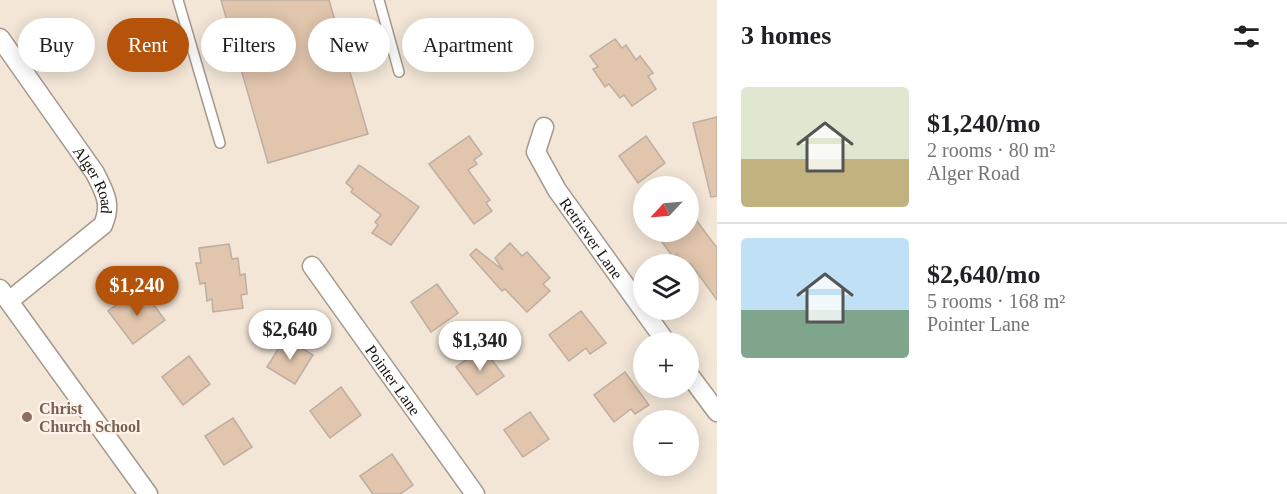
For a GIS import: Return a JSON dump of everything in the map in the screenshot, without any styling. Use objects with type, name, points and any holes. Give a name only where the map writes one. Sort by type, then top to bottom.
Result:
[{"type":"street","name":"Alger Road","points":[[0,38],[95,173],[106,195],[108,212],[103,225],[4,295]]},
{"type":"street","name":"Retriever Lane","points":[[544,127],[536,152],[552,180],[659,332]]},
{"type":"street","name":"Pointer Lane","points":[[312,266],[475,494]]},
{"type":"street","points":[[4,295],[148,494]]},
{"type":"street","points":[[699,388],[717,412]]},
{"type":"lane","points":[[178,0],[220,143]]},
{"type":"lane","points":[[379,0],[399,72]]},
{"type":"building","points":[[221,0],[329,0],[334,18],[308,18],[308,72],[350,72],[368,134],[268,163],[242,72],[296,72],[296,18],[226,18]]},
{"type":"building","points":[[615,39],[622,48],[626,45],[636,60],[640,56],[653,73],[648,76],[656,89],[632,106],[624,95],[620,98],[609,84],[605,87],[593,69],[598,67],[590,56]]},
{"type":"building","points":[[717,117],[717,196],[711,197],[693,123]]},
{"type":"building","points":[[469,136],[482,154],[474,160],[477,164],[468,170],[490,200],[486,203],[492,211],[474,224],[429,164]]},
{"type":"building","points":[[646,136],[665,163],[647,176],[633,176],[619,156]]},
{"type":"building","points":[[359,165],[419,207],[391,245],[372,233],[378,225],[375,222],[381,215],[351,192],[353,189],[346,183]]},
{"type":"building","points":[[699,224],[717,248],[717,300],[699,275],[699,254],[671,254],[662,242],[699,242]]},
{"type":"building","points":[[510,243],[522,256],[527,252],[550,278],[543,284],[550,291],[527,312],[505,289],[502,291],[470,255],[476,249],[503,270],[495,258]]},
{"type":"building","points":[[229,244],[232,259],[238,258],[240,275],[245,274],[247,294],[241,295],[243,308],[213,312],[212,299],[207,301],[205,283],[200,284],[196,263],[201,263],[199,248]]},
{"type":"building","points":[[437,284],[458,313],[431,332],[411,302]]},
{"type":"building","points":[[145,293],[165,320],[133,344],[108,311],[126,298],[130,304]]},
{"type":"building","points":[[581,311],[606,343],[590,354],[586,348],[569,361],[549,335]]},
{"type":"building","points":[[285,338],[313,355],[295,384],[267,367]]},
{"type":"building","points":[[483,348],[504,376],[477,395],[456,367]]},
{"type":"building","points":[[189,356],[210,384],[183,405],[162,377]]},
{"type":"building","points":[[625,372],[633,383],[633,398],[644,398],[649,405],[641,410],[633,412],[631,409],[614,422],[594,395]]},
{"type":"building","points":[[341,387],[361,415],[330,438],[310,411]]},
{"type":"building","points":[[530,412],[549,439],[523,457],[504,430]]},
{"type":"building","points":[[233,418],[252,447],[224,465],[205,436]]},
{"type":"building","points":[[392,454],[413,485],[400,494],[373,494],[360,476]]},
{"type":"place","name":"Christ Church School","points":[[27,417]]}]
